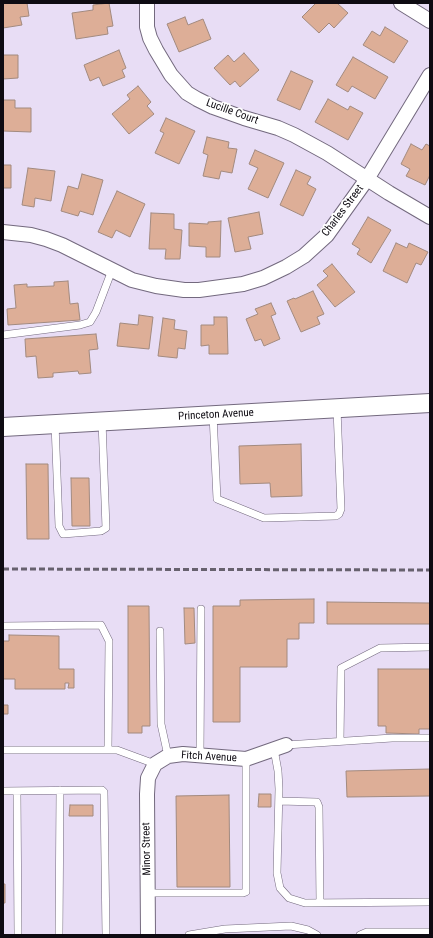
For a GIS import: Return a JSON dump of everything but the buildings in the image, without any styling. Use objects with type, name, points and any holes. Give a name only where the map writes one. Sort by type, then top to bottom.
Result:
[{"type":"street","name":"Lucille Court","points":[[147,3],[147,27],[150,38],[171,75],[187,93],[213,107],[278,128],[294,135],[327,153],[430,217]]},
{"type":"street","points":[[401,3],[430,21]]},
{"type":"street","name":"Charles Street","points":[[3,232],[31,235],[46,239],[62,245],[132,280],[156,286],[184,290],[243,284],[263,278],[304,256],[327,235],[367,179],[430,75]]},
{"type":"street","name":"Princeton Avenue","points":[[3,426],[430,403]]},
{"type":"street","name":"Fitch Avenue","points":[[155,764],[168,756],[183,754],[246,759],[280,747]]},
{"type":"street","name":"Minor Street","points":[[148,935],[147,794],[148,778],[155,764]]},
{"type":"lane","points":[[3,335],[80,326],[90,322],[96,312],[112,270]]},
{"type":"lane","points":[[213,414],[217,499],[264,518],[336,516],[339,514],[341,509],[337,409]]},
{"type":"lane","points":[[55,423],[59,526],[64,534],[101,532],[106,528],[102,421]]},
{"type":"lane","points":[[200,755],[201,609]]},
{"type":"lane","points":[[3,626],[101,625],[109,641],[108,750]]},
{"type":"lane","points":[[160,631],[161,724],[168,756]]},
{"type":"lane","points":[[340,741],[341,668],[380,648],[430,648]]},
{"type":"lane","points":[[430,738],[392,738],[340,741],[280,747],[278,771],[279,801],[277,873],[280,888],[289,898],[305,903],[430,902]]},
{"type":"lane","points":[[3,750],[117,750],[155,764]]},
{"type":"lane","points":[[148,893],[246,892],[246,759]]},
{"type":"lane","points":[[59,935],[60,790]]},
{"type":"lane","points":[[3,791],[100,790],[104,792],[106,935]]},
{"type":"lane","points":[[17,791],[18,935]]},
{"type":"lane","points":[[279,801],[317,802],[319,807],[320,903]]},
{"type":"lane","points":[[189,935],[225,929],[291,926],[308,930],[317,935]]},
{"type":"lane","points":[[360,935],[367,932],[430,932]]},
{"type":"railway","points":[[3,569],[430,570]]}]
